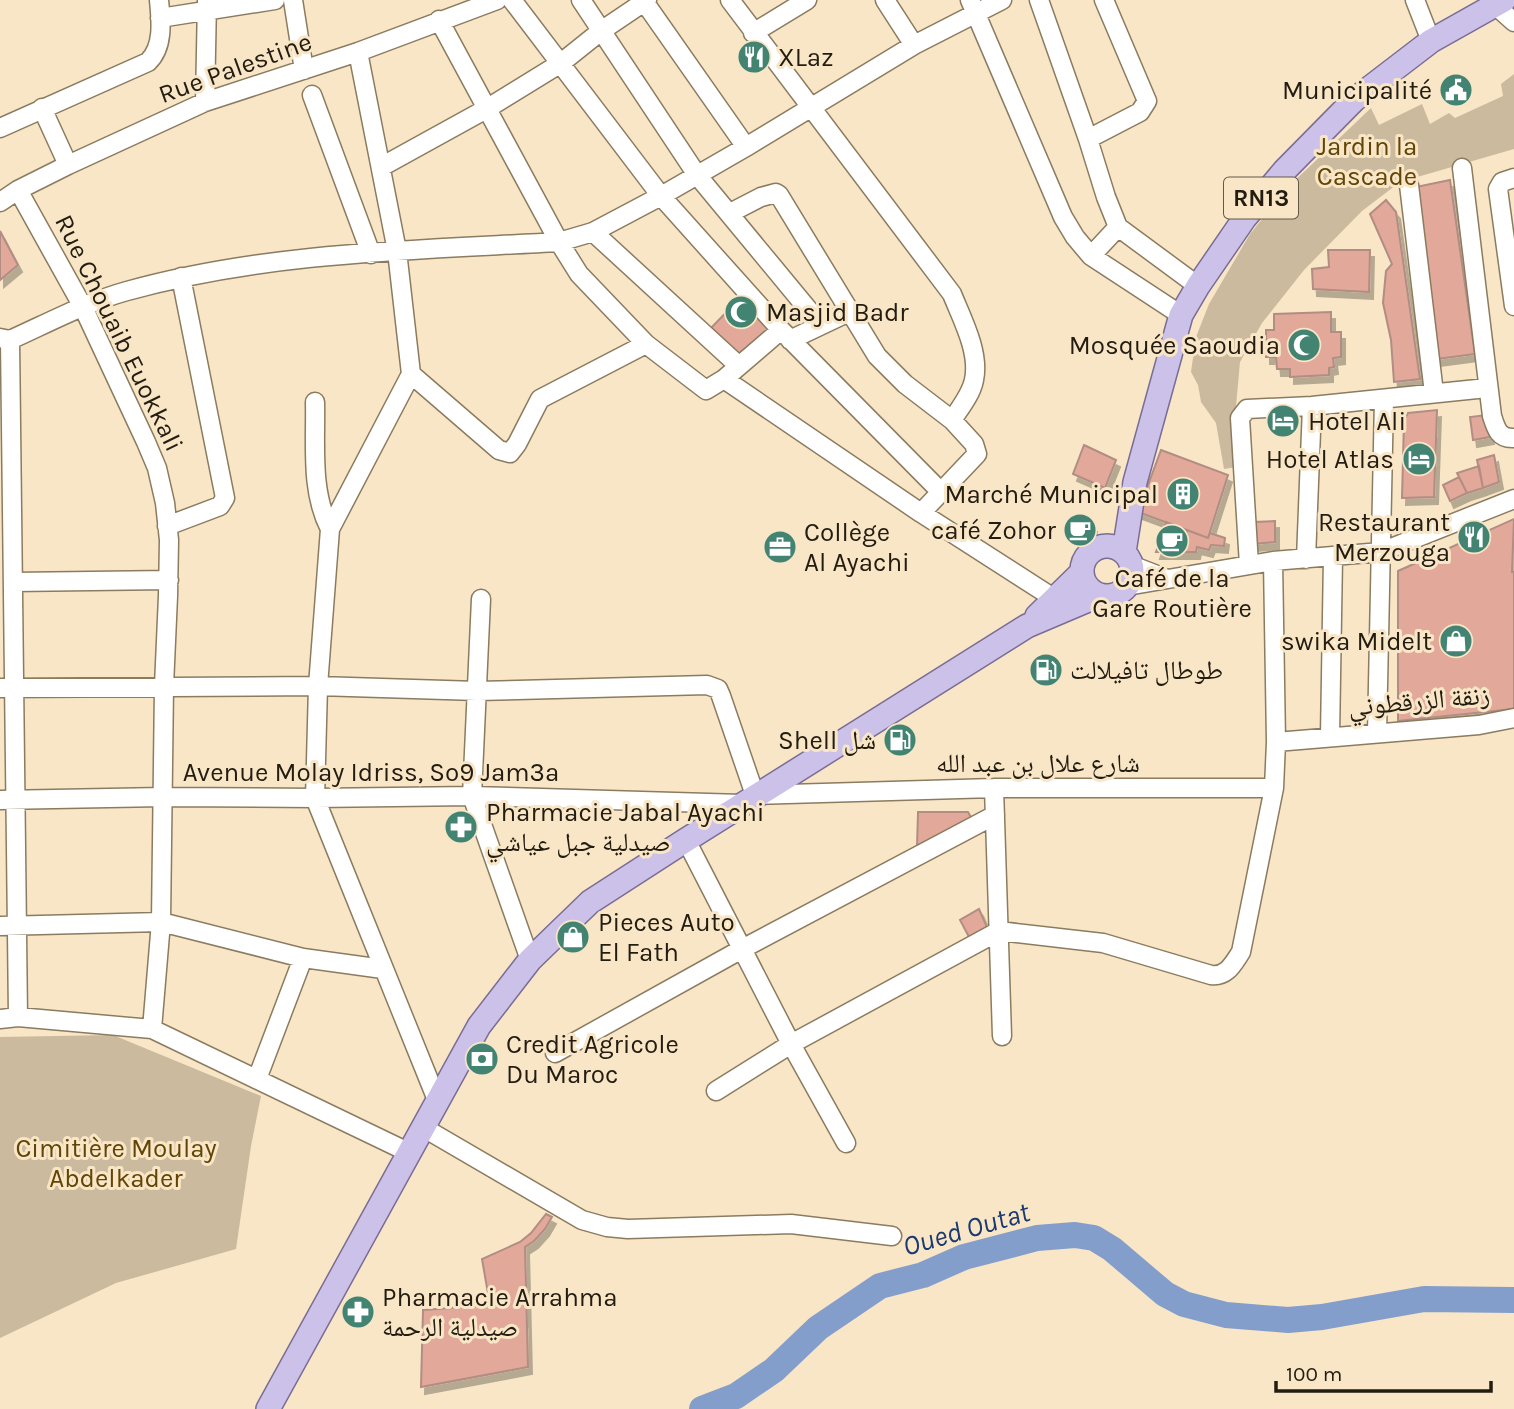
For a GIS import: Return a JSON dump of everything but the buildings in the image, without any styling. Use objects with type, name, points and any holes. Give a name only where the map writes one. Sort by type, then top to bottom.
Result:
[{"type":"main road","name":"RN13","points":[[268,1409],[479,1026],[530,960],[590,902],[749,799],[1027,626],[1100,595],[1115,594],[1127,568],[1135,482],[1181,315],[1198,286],[1244,219],[1284,171],[1354,100],[1431,41],[1499,2]]},
{"type":"main road","name":"RN13","points":[[1027,626],[1082,572],[1086,556],[1100,546],[1135,482]]},
{"type":"main road","points":[[1100,546],[1117,547],[1127,568]]},
{"type":"main road","points":[[1082,572],[1087,586],[1100,595]]},
{"type":"street","points":[[0,128],[148,62],[157,52],[160,9],[275,0]]},
{"type":"street","points":[[293,0],[304,70]]},
{"type":"street","name":"Rue Palestine","points":[[0,202],[68,165],[205,102],[358,52],[497,0]]},
{"type":"street","points":[[512,0],[661,195],[785,335],[941,492]]},
{"type":"street","points":[[581,0],[697,175],[821,325]]},
{"type":"street","points":[[730,0],[952,294],[966,328],[975,364],[974,381],[953,420]]},
{"type":"street","points":[[753,33],[807,0]]},
{"type":"street","points":[[884,0],[914,45]]},
{"type":"street","points":[[410,1153],[152,1029],[9,1018],[5,339],[124,292],[181,277],[261,264],[397,251],[559,242],[593,232],[746,147],[973,7],[1002,0]]},
{"type":"street","points":[[1039,0],[1088,139],[1105,197],[1118,227],[1198,286]]},
{"type":"street","points":[[1088,139],[1140,111],[1147,101],[1104,0]]},
{"type":"street","points":[[1415,0],[1431,41]]},
{"type":"street","points":[[381,167],[488,108],[561,63],[645,1],[746,147]]},
{"type":"street","points":[[1499,2],[1514,22]]},
{"type":"street","points":[[205,102],[206,6]]},
{"type":"street","points":[[973,7],[1063,217],[1075,237],[1091,256],[1181,315]]},
{"type":"street","points":[[439,20],[579,274],[646,344],[703,389],[711,388],[785,335],[821,325],[849,312]]},
{"type":"street","points":[[358,52],[397,251],[411,373],[330,529],[318,686],[315,798],[437,1100]]},
{"type":"street","points":[[312,95],[371,254]]},
{"type":"street","points":[[42,108],[68,165]]},
{"type":"street","points":[[1462,168],[1492,416],[1499,433],[1513,443]]},
{"type":"street","points":[[1514,178],[1502,182],[1498,190],[1514,306]]},
{"type":"street","points":[[1409,185],[1434,393]]},
{"type":"street","name":"Rue Chouaib Euokkali","points":[[18,190],[83,307],[157,468],[165,503],[169,580],[164,686],[160,922],[152,1029]]},
{"type":"street","points":[[730,214],[761,197],[776,193],[877,356],[892,372],[953,420],[974,444],[977,454],[921,513]]},
{"type":"street","points":[[1091,256],[1118,227]]},
{"type":"street","points":[[593,232],[739,366]]},
{"type":"street","points":[[167,526],[220,506],[225,498],[181,277]]},
{"type":"street","points":[[411,373],[499,450],[510,453],[540,400],[646,344]]},
{"type":"street","points":[[724,379],[921,513],[1055,598]]},
{"type":"street","points":[[1249,565],[1240,418],[1247,409],[1312,406],[1487,388]]},
{"type":"street","points":[[1377,733],[1384,399]]},
{"type":"street","points":[[315,402],[316,480],[320,511],[330,529]]},
{"type":"street","points":[[1306,559],[1312,406]]},
{"type":"street","points":[[1127,568],[1167,579],[1273,561],[1381,552],[1514,499]]},
{"type":"street","points":[[1330,736],[1333,557]]},
{"type":"street","points":[[716,1091],[791,1044],[999,932],[1103,943],[1211,975],[1225,974],[1241,952],[1274,788],[1276,741],[1273,561]]},
{"type":"street","points":[[8,568],[169,580]]},
{"type":"street","points":[[481,599],[472,796],[530,960]]},
{"type":"street","points":[[7,688],[318,686],[477,691],[707,685],[718,689],[749,799]]},
{"type":"street","name":"زنقة الزرقطوني","points":[[1276,741],[1479,725],[1514,718]]},
{"type":"street","points":[[994,788],[1002,1036]]},
{"type":"street","name":"شارع علال بن عبد الله","points":[[749,799],[994,788],[1274,788]]},
{"type":"street","name":"Avenue Molay Idriss, So9 Jam3a","points":[[8,800],[472,796],[749,799]]},
{"type":"street","points":[[555,1053],[742,948],[995,815]]},
{"type":"street","points":[[686,839],[791,1044],[846,1143]]},
{"type":"street","points":[[8,925],[160,922],[303,958],[383,969]]},
{"type":"street","points":[[257,1079],[303,958]]},
{"type":"street","points":[[424,1128],[582,1220],[607,1227],[628,1229],[791,1224],[892,1236]]},
{"type":"green space","name":"Jardin la Cascade","points":[[1514,74],[1514,149],[1400,182],[1362,211],[1304,270],[1262,323],[1240,362],[1234,428],[1236,467],[1224,469],[1216,423],[1201,402],[1198,385],[1191,372],[1196,337],[1209,304],[1250,234],[1287,188],[1371,108],[1379,125],[1422,104],[1430,124],[1449,113],[1455,118],[1503,96],[1501,84]]},
{"type":"green space","name":"Cimitière Moulay Abdelkader","points":[[113,1035],[261,1096],[236,1249],[116,1283],[0,1338],[0,1037]]},
{"type":"waterway","name":"Oued Outat","points":[[702,1409],[736,1396],[774,1370],[818,1328],[880,1286],[923,1275],[964,1257],[1037,1238],[1075,1235],[1094,1238],[1112,1249],[1165,1294],[1184,1304],[1226,1315],[1288,1320],[1322,1317],[1424,1299],[1514,1300]]},
{"type":"place","name":"XLaz","points":[[754,57]]},
{"type":"place","name":"Municipalité","points":[[1456,90]]},
{"type":"place","name":"Masjid Badr","points":[[741,312]]},
{"type":"place","name":"Mosquée Saoudia","points":[[1304,345]]},
{"type":"place","name":"Hotel Ali","points":[[1283,421]]},
{"type":"place","name":"Hotel Atlas","points":[[1419,459]]},
{"type":"place","name":"Marché Municipal","points":[[1183,494]]},
{"type":"place","name":"café Zohor","points":[[1080,530]]},
{"type":"place","name":"Restaurant Merzouga","points":[[1474,537]]},
{"type":"place","name":"Café de la Gare Routière","points":[[1172,541]]},
{"type":"place","name":"Collège Al Ayachi","points":[[780,547]]},
{"type":"place","name":"swika Midelt","points":[[1456,641]]},
{"type":"place","name":"طوطال تافيلالت","points":[[1046,670]]},
{"type":"place","name":"Shell شل","points":[[900,740]]},
{"type":"place","name":"Pharmacie Jabal Ayachi صيدلية جبل عياشي","points":[[461,827]]},
{"type":"place","name":"Pieces Auto El Fath","points":[[573,937]]},
{"type":"place","name":"Credit Agricole Du Maroc","points":[[482,1059]]},
{"type":"place","name":"Pharmacie Arrahma صيدلية الرحمة","points":[[358,1312]]}]
